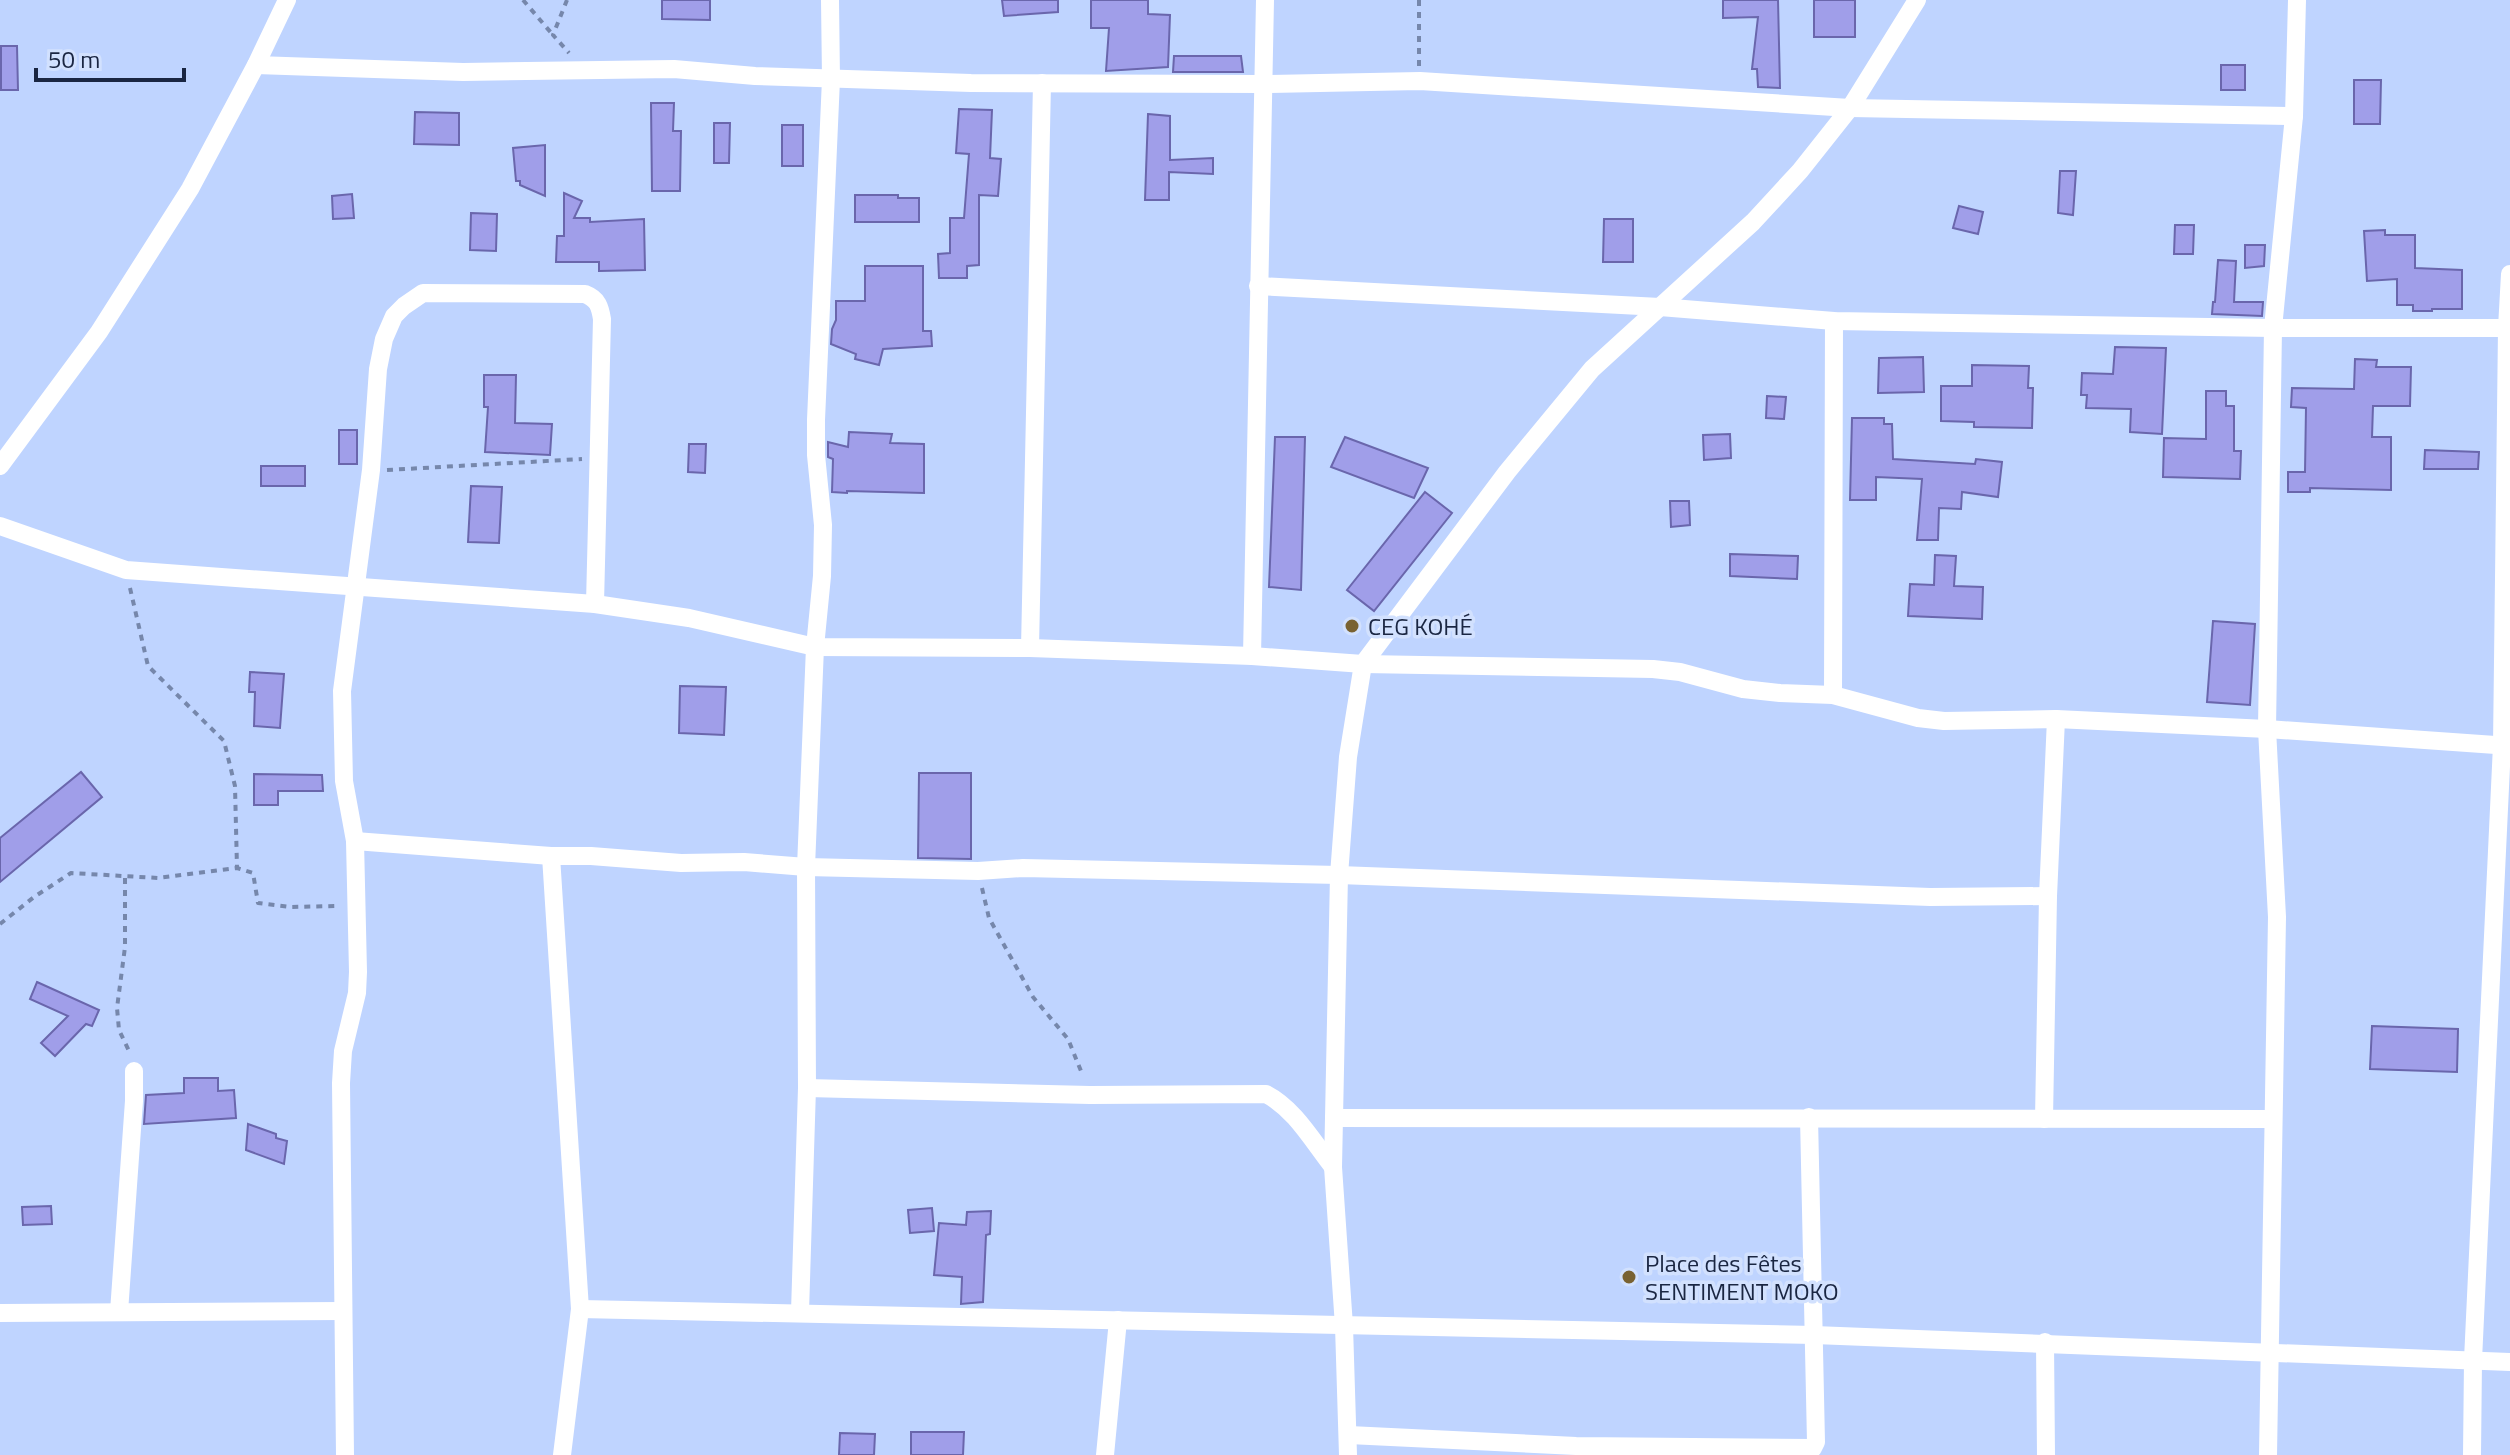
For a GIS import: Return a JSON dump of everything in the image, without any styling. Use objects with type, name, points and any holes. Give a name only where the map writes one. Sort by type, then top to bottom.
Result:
[{"type":"street","points":[[0,466],[99,332],[190,189],[287,0]]},
{"type":"street","points":[[800,1312],[807,1088],[806,867],[823,538],[816,420],[831,79],[830,0]]},
{"type":"street","points":[[1252,656],[1265,0]]},
{"type":"street","points":[[1348,1455],[1344,1326],[1333,1167],[1339,875],[1348,757],[1363,664],[1498,484],[1592,369],[1753,222],[1800,171],[1850,108],[1917,0]]},
{"type":"street","points":[[2268,1455],[2277,917],[2267,729],[2273,328],[2294,116],[2297,0]]},
{"type":"street","points":[[256,65],[463,72],[674,69],[831,79],[1042,83],[1420,81],[1850,108],[2294,116]]},
{"type":"street","points":[[1030,648],[1042,83]]},
{"type":"street","points":[[2472,1455],[2473,1360],[2506,746],[2507,328],[2510,274]]},
{"type":"street","points":[[1258,286],[1660,307],[1834,321],[2273,328],[2507,328]]},
{"type":"street","points":[[345,1455],[341,1083],[343,1051],[357,993],[355,841],[344,781],[342,691],[371,470],[378,369],[384,339],[394,316],[423,293],[585,294],[599,304],[602,319],[595,604]]},
{"type":"street","points":[[1833,695],[1834,321]]},
{"type":"street","points":[[0,526],[126,570],[595,604],[689,618],[815,647],[1030,648],[1252,656],[1363,664],[1653,669],[1680,672],[1743,689],[1833,695],[1931,719],[2056,719],[2267,729],[2506,746]]},
{"type":"street","points":[[2044,1119],[2048,896],[2056,719]]},
{"type":"street","points":[[355,841],[681,863],[744,862],[806,867],[978,871],[1023,868],[1339,875],[1930,897],[2048,896]]},
{"type":"street","points":[[551,856],[580,1309],[562,1455]]},
{"type":"street","points":[[119,1312],[134,1071]]},
{"type":"street","points":[[807,1088],[1090,1095],[1266,1094],[1292,1115],[1333,1167]]},
{"type":"street","points":[[1349,1435],[1576,1446],[1810,1449],[1816,1442],[1809,1117]]},
{"type":"street","points":[[1334,1118],[2273,1119]]},
{"type":"street","points":[[580,1309],[1814,1335],[2510,1362]]},
{"type":"street","points":[[0,1313],[342,1311]]},
{"type":"street","points":[[1105,1455],[1118,1320]]},
{"type":"street","points":[[2045,1342],[2046,1455]]},
{"type":"path","points":[[523,0],[584,70]]},
{"type":"path","points":[[553,35],[567,0]]},
{"type":"path","points":[[1419,0],[1420,81]]},
{"type":"path","points":[[371,470],[600,458]]},
{"type":"path","points":[[126,570],[148,666],[224,741],[235,786],[237,868]]},
{"type":"path","points":[[0,924],[71,873],[158,878],[237,868],[253,873],[258,903],[290,907],[355,906]]},
{"type":"path","points":[[978,871],[989,918],[1033,997],[1068,1039],[1090,1095]]},
{"type":"path","points":[[125,878],[125,947],[117,1008],[119,1030],[129,1049],[134,1071]]},
{"type":"building","points":[[662,0],[710,0],[710,20],[662,19]]},
{"type":"building","points":[[1002,0],[1058,0],[1058,12],[1004,16]]},
{"type":"building","points":[[1091,0],[1148,0],[1148,14],[1170,15],[1168,67],[1106,71],[1109,28],[1091,28]]},
{"type":"building","points":[[1723,0],[1778,0],[1780,88],[1758,87],[1757,69],[1752,69],[1758,17],[1723,18]]},
{"type":"building","points":[[1814,0],[1855,0],[1855,37],[1814,37]]},
{"type":"building","points":[[1,46],[17,46],[18,90],[1,90]]},
{"type":"building","points":[[1174,56],[1241,56],[1243,72],[1173,72]]},
{"type":"building","points":[[2221,65],[2245,65],[2245,90],[2221,90]]},
{"type":"building","points":[[2354,80],[2381,80],[2380,124],[2354,124]]},
{"type":"building","points":[[651,103],[674,103],[673,131],[681,131],[680,191],[652,191]]},
{"type":"building","points":[[959,109],[992,110],[990,158],[1001,159],[998,196],[979,195],[979,265],[967,266],[967,278],[939,278],[938,254],[950,253],[950,218],[964,218],[969,154],[956,153]]},
{"type":"building","points":[[415,112],[459,113],[459,145],[414,144]]},
{"type":"building","points":[[1148,114],[1170,116],[1170,160],[1213,158],[1213,174],[1169,172],[1169,200],[1145,200]]},
{"type":"building","points":[[714,123],[730,123],[729,163],[714,163]]},
{"type":"building","points":[[782,125],[803,125],[803,166],[782,166]]},
{"type":"building","points":[[545,145],[545,196],[516,181],[513,148]]},
{"type":"building","points":[[2060,171],[2076,171],[2073,215],[2058,213]]},
{"type":"building","points":[[564,193],[582,201],[574,218],[590,218],[590,222],[644,219],[645,270],[599,271],[599,262],[556,262],[557,236],[564,236]]},
{"type":"building","points":[[352,194],[354,218],[333,219],[332,196]]},
{"type":"building","points":[[855,195],[919,198],[919,222],[855,222]]},
{"type":"building","points":[[1959,206],[1983,212],[1978,234],[1953,228]]},
{"type":"building","points":[[471,213],[497,214],[496,251],[470,250]]},
{"type":"building","points":[[1604,219],[1633,219],[1633,262],[1603,262]]},
{"type":"building","points":[[2175,225],[2194,225],[2193,254],[2174,254]]},
{"type":"building","points":[[2385,230],[2385,235],[2415,235],[2415,268],[2462,270],[2462,309],[2413,311],[2413,305],[2397,305],[2397,279],[2367,281],[2364,231]]},
{"type":"building","points":[[2245,245],[2265,245],[2264,266],[2245,268]]},
{"type":"building","points":[[2218,260],[2236,261],[2234,302],[2263,302],[2262,316],[2212,314]]},
{"type":"building","points":[[865,266],[923,266],[923,331],[931,331],[932,346],[883,349],[879,365],[855,359],[856,354],[831,344],[836,301],[865,301]]},
{"type":"building","points":[[2115,347],[2166,348],[2162,434],[2130,432],[2131,409],[2086,408],[2087,395],[2081,395],[2082,373],[2113,374]]},
{"type":"building","points":[[1923,357],[1924,392],[1878,393],[1879,358]]},
{"type":"building","points":[[2355,359],[2377,360],[2376,367],[2411,367],[2410,406],[2373,406],[2372,437],[2391,437],[2391,490],[2310,488],[2310,492],[2288,492],[2288,472],[2305,472],[2306,408],[2291,407],[2292,388],[2354,389]]},
{"type":"building","points":[[1972,365],[2029,366],[2028,388],[2033,388],[2032,428],[1974,427],[1974,422],[1941,421],[1941,386],[1972,386]]},
{"type":"building","points":[[484,375],[516,375],[515,423],[552,424],[550,455],[485,452],[488,407],[484,407]]},
{"type":"building","points":[[2206,391],[2226,391],[2226,406],[2234,406],[2234,451],[2241,451],[2240,479],[2163,477],[2164,438],[2206,439]]},
{"type":"building","points":[[1767,396],[1786,397],[1784,419],[1766,418]]},
{"type":"building","points":[[1852,418],[1884,418],[1884,424],[1892,424],[1893,459],[1975,464],[1976,459],[2002,462],[1998,497],[1962,492],[1961,509],[1939,508],[1938,540],[1917,540],[1922,479],[1876,477],[1876,500],[1850,500]]},
{"type":"building","points":[[339,430],[357,430],[357,464],[339,464]]},
{"type":"building","points":[[849,432],[892,434],[890,443],[924,444],[924,493],[832,492],[833,459],[828,457],[828,442],[848,447]]},
{"type":"building","points":[[1730,434],[1731,458],[1704,460],[1703,435]]},
{"type":"building","points":[[1275,437],[1305,437],[1301,590],[1269,587]]},
{"type":"building","points":[[1345,437],[1428,468],[1414,498],[1331,467]]},
{"type":"building","points":[[689,444],[706,444],[705,473],[688,472]]},
{"type":"building","points":[[2425,450],[2479,452],[2478,469],[2424,469]]},
{"type":"building","points":[[261,466],[305,466],[305,486],[261,486]]},
{"type":"building","points":[[471,486],[502,487],[499,543],[468,542]]},
{"type":"building","points":[[1425,492],[1452,513],[1374,611],[1347,590]]},
{"type":"building","points":[[1670,501],[1689,501],[1690,525],[1671,527]]},
{"type":"building","points":[[1730,554],[1798,556],[1797,579],[1730,576]]},
{"type":"building","points":[[1935,555],[1956,556],[1954,586],[1983,587],[1982,619],[1908,616],[1910,584],[1934,585]]},
{"type":"building","points":[[2213,621],[2255,624],[2250,705],[2207,702]]},
{"type":"building","points":[[250,672],[284,674],[280,728],[254,726],[255,692],[249,692]]},
{"type":"building","points":[[680,686],[726,687],[724,735],[679,733]]},
{"type":"building","points":[[81,772],[102,797],[0,882],[0,838]]},
{"type":"building","points":[[919,773],[971,773],[971,859],[918,858]]},
{"type":"building","points":[[254,774],[322,775],[323,791],[278,791],[278,805],[254,805]]},
{"type":"building","points":[[37,982],[99,1010],[92,1026],[86,1024],[55,1056],[41,1043],[68,1016],[30,999]]},
{"type":"building","points":[[2372,1026],[2458,1029],[2457,1072],[2370,1069]]},
{"type":"building","points":[[184,1078],[218,1078],[218,1091],[234,1090],[236,1118],[144,1124],[146,1095],[184,1093]]},
{"type":"building","points":[[248,1124],[287,1141],[284,1164],[246,1150]]},
{"type":"building","points":[[51,1206],[52,1224],[23,1225],[22,1207]]},
{"type":"building","points":[[932,1208],[934,1231],[910,1233],[908,1210]]},
{"type":"building","points":[[991,1211],[990,1234],[986,1235],[983,1302],[961,1304],[962,1277],[934,1275],[939,1223],[966,1225],[967,1212]]},
{"type":"building","points":[[911,1432],[964,1432],[963,1455],[911,1455]]},
{"type":"building","points":[[840,1433],[875,1434],[874,1455],[839,1455]]},
{"type":"place","name":"CEG KOHÉ","points":[[1352,626]]},
{"type":"place","name":"Place des Fêtes SENTIMENT MOKO","points":[[1629,1277]]}]
